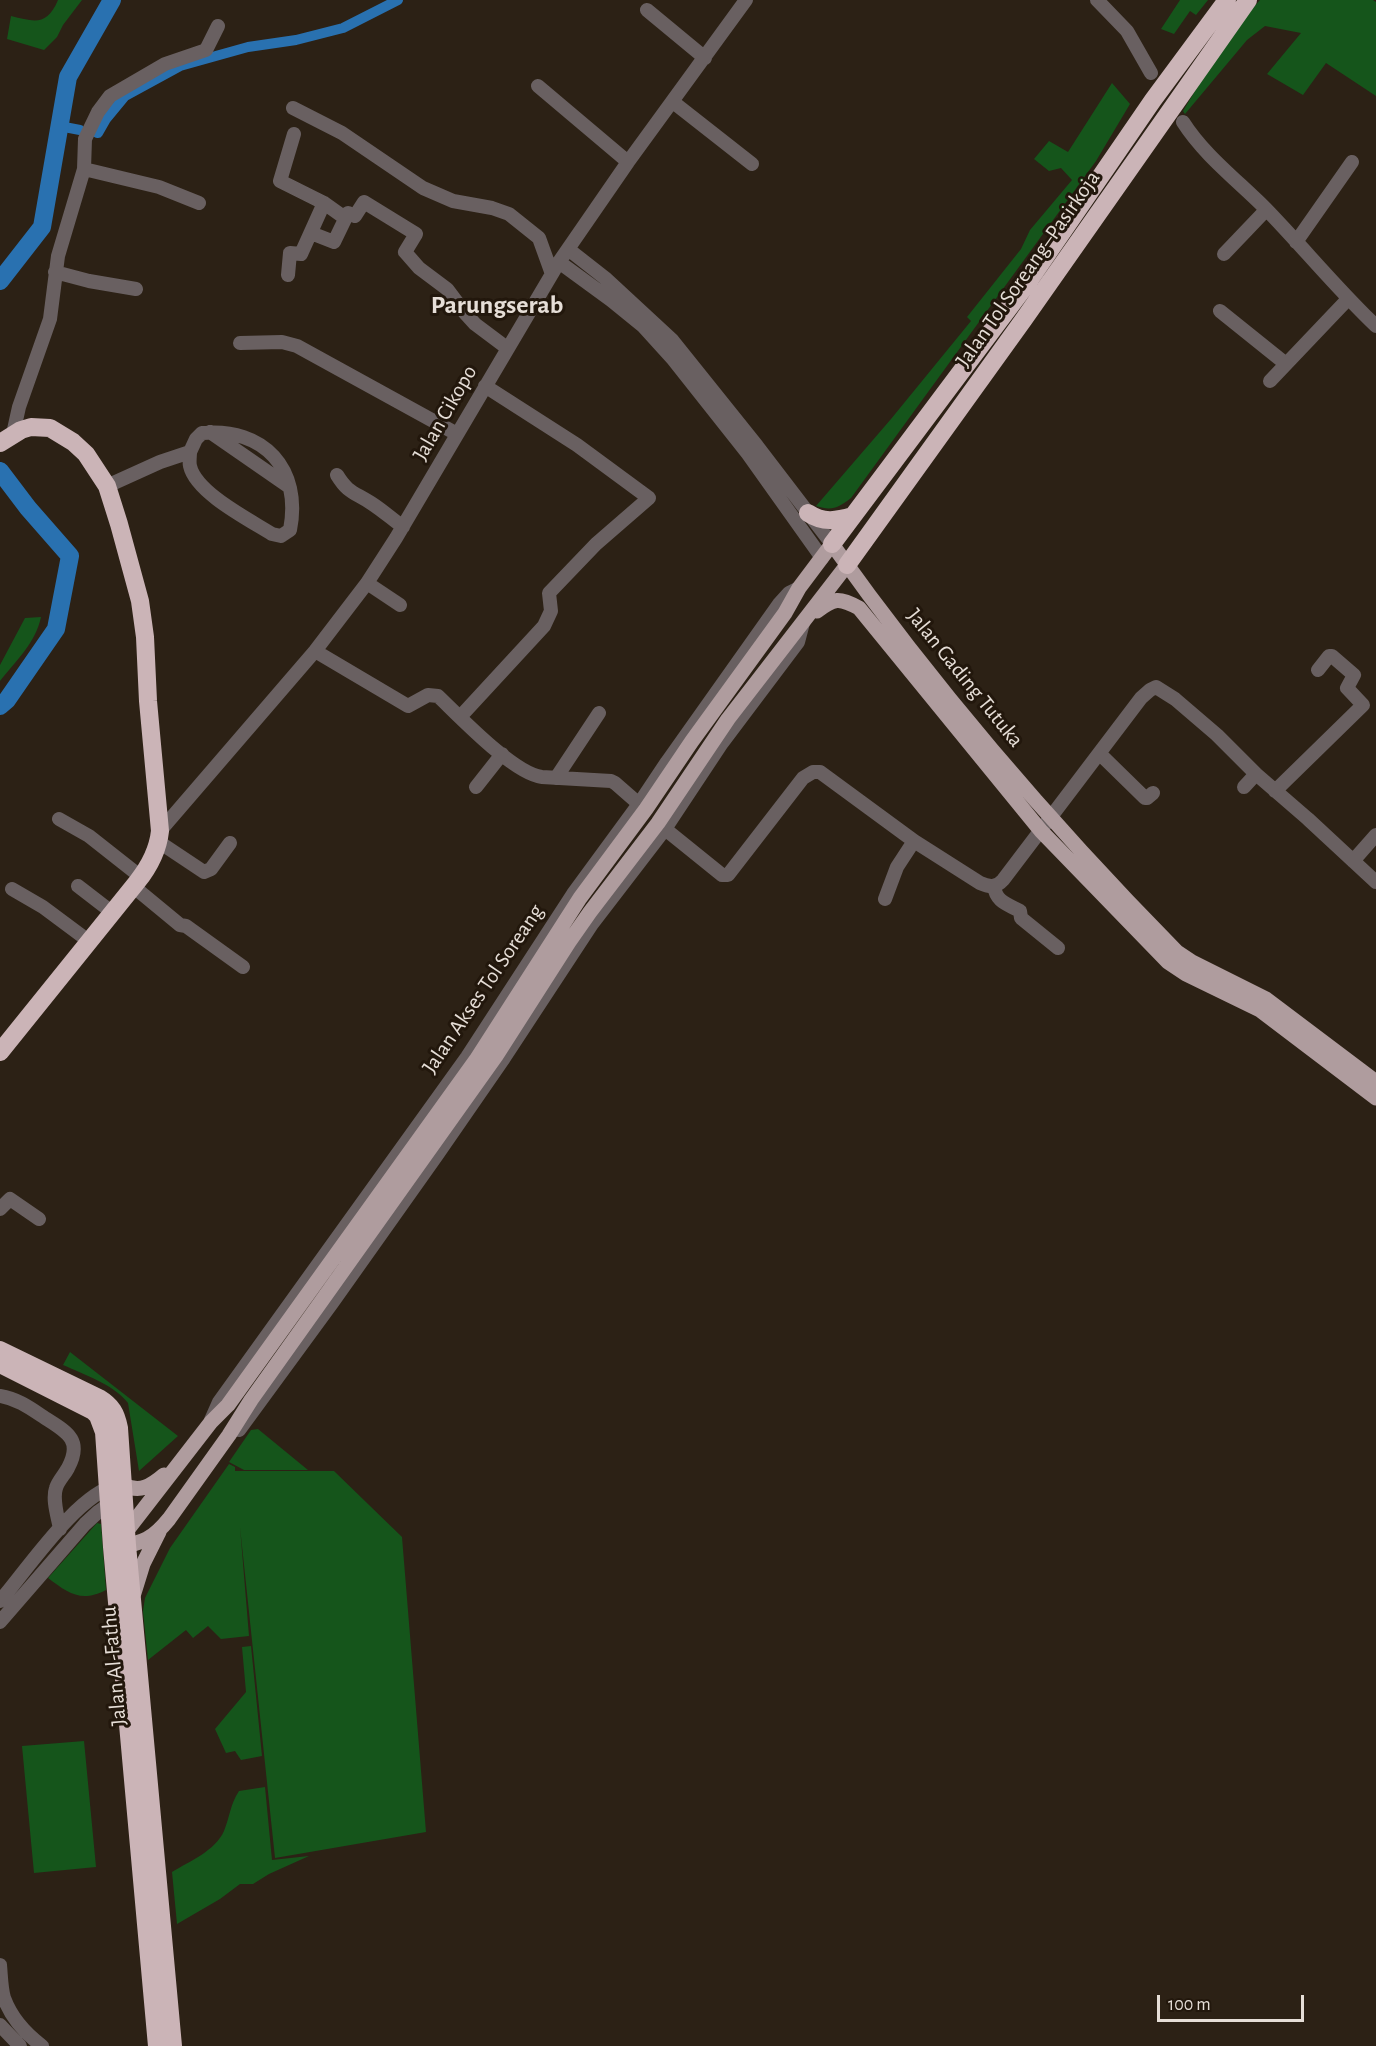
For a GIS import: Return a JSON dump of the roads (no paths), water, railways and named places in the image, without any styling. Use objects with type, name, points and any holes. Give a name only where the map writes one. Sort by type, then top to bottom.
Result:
[{"type":"highway","name":"Jalan Tol Soreang–Pasirkoja","points":[[827,551],[1026,285],[1153,100],[1227,0]]},
{"type":"highway","name":"Jalan Tol Soreang–Pasirkoja","points":[[842,572],[1024,319],[1248,0]]},
{"type":"highway","points":[[0,1052],[138,882],[153,858],[160,836],[148,701],[145,637],[140,601],[106,486],[86,454],[59,432],[39,426],[31,427],[7,438]]},
{"type":"highway","points":[[808,513],[816,519],[831,521],[853,516]]},
{"type":"highway","name":"Jalan Al-Fathu","points":[[0,1350],[99,1398],[112,1408],[116,1413],[119,1428],[116,1493]]},
{"type":"highway","name":"Jalan Al-Fathu","points":[[0,1364],[93,1411],[98,1416],[104,1432],[116,1493],[132,1601],[137,1743]]},
{"type":"highway","name":"Jalan Al-Fathu","points":[[122,1541],[137,1743],[161,2004],[157,2046]]},
{"type":"highway","name":"Jalan Al-Fathu","points":[[161,2004],[173,2046]]},
{"type":"main road","name":"Jalan Gading Tutuka","points":[[827,551],[842,572],[1052,818],[1110,884],[1177,952],[1192,963],[1266,999],[1376,1082]]},
{"type":"main road","name":"Jalan Akses Tol Soreang","points":[[132,1601],[142,1564],[161,1530],[229,1435],[425,1145],[576,896],[646,809],[827,551]]},
{"type":"main road","name":"Jalan Akses Tol Soreang","points":[[122,1541],[211,1422],[228,1405],[425,1145],[496,1056],[566,954],[590,912],[658,824],[723,726],[842,572]]},
{"type":"main road","name":"Jalan Gading Tutuka","points":[[804,620],[830,601],[842,600],[859,608],[1041,831],[1175,968],[1260,1010],[1376,1098]]},
{"type":"main road","points":[[116,1493],[146,1488],[180,1464]]},
{"type":"main road","name":"Jalan Akses Tol Soreang","points":[[122,1541],[149,1539],[161,1530]]},
{"type":"street","name":"Jalan Cikopo","points":[[160,836],[315,651],[367,583],[403,527],[559,262],[628,162],[746,0]]},
{"type":"street","points":[[1097,0],[1127,31],[1151,73]]},
{"type":"street","points":[[647,10],[705,58]]},
{"type":"street","points":[[7,438],[50,319],[55,272],[84,169],[85,139],[98,112],[110,96],[165,64],[206,50],[218,26]]},
{"type":"street","points":[[538,86],[628,162]]},
{"type":"street","points":[[673,102],[752,164]]},
{"type":"street","points":[[293,108],[342,133],[423,188],[453,201],[492,208],[509,214],[539,238],[552,274]]},
{"type":"street","points":[[1183,122],[1194,140],[1266,210],[1376,326]]},
{"type":"street","points":[[294,134],[280,181],[324,203],[345,218]]},
{"type":"street","points":[[1296,242],[1352,162]]},
{"type":"street","points":[[84,169],[159,187],[199,203]]},
{"type":"street","points":[[311,233],[334,242],[348,213],[356,216],[364,202],[416,234],[405,252],[419,268],[447,289],[475,324],[507,348]]},
{"type":"street","points":[[288,275],[290,253],[301,254],[324,203]]},
{"type":"street","points":[[1224,254],[1266,210]]},
{"type":"street","name":"Jalan Gading Tutuka","points":[[568,249],[605,278],[672,340],[758,446],[808,513],[827,551]]},
{"type":"street","name":"Jalan Gading Tutuka","points":[[559,262],[643,326],[672,358],[827,551]]},
{"type":"street","points":[[55,272],[88,281],[136,289]]},
{"type":"street","points":[[1270,381],[1348,299]]},
{"type":"street","points":[[1220,312],[1286,364]]},
{"type":"street","points":[[240,343],[290,343],[457,434]]},
{"type":"street","points":[[460,717],[544,626],[551,611],[551,601],[548,596],[550,591],[596,544],[649,498],[578,445],[485,386]]},
{"type":"street","points":[[106,486],[160,462],[190,452],[202,433],[228,432],[262,445],[274,454],[288,486],[293,515],[290,530],[281,536],[272,534],[221,502],[202,486],[190,467],[190,452]]},
{"type":"street","points":[[337,475],[344,487],[351,493],[371,502],[403,527]]},
{"type":"street","points":[[367,583],[400,605]]},
{"type":"street","name":"Jalan Akses Tol Soreang","points":[[211,1422],[219,1402],[467,1057],[683,738],[779,604],[789,592],[799,588]]},
{"type":"street","name":"Jalan Akses Tol Soreang","points":[[229,1435],[239,1430],[244,1424],[332,1303],[504,1058],[566,954],[665,829],[722,743],[798,642],[804,620]]},
{"type":"street","points":[[315,651],[408,706],[429,695],[438,696],[502,754],[531,774],[556,778],[604,780],[615,783],[639,804]]},
{"type":"street","points":[[1275,790],[1363,705],[1347,688],[1354,675],[1332,656],[1329,656],[1318,670]]},
{"type":"street","points":[[665,829],[722,875],[728,875],[803,778],[817,772],[826,775],[914,841],[980,883],[988,886],[999,885],[1146,692],[1156,687],[1217,735],[1256,774],[1376,882]]},
{"type":"street","points":[[556,778],[599,713]]},
{"type":"street","points":[[476,787],[502,754]]},
{"type":"street","points":[[1100,754],[1145,798],[1153,793]]},
{"type":"street","points":[[1244,787],[1256,774]]},
{"type":"street","points":[[58,819],[89,836],[180,925],[186,926],[243,967]]},
{"type":"street","points":[[1353,861],[1376,835]]},
{"type":"street","points":[[160,836],[204,872],[211,869],[230,843]]},
{"type":"street","points":[[885,899],[897,867],[914,841]]},
{"type":"street","points":[[78,886],[113,914]]},
{"type":"street","points":[[994,886],[996,897],[1020,911],[1021,918],[1058,948]]},
{"type":"street","points":[[12,890],[43,907],[90,942]]},
{"type":"street","points":[[0,1209],[7,1200],[13,1199],[39,1219]]},
{"type":"street","points":[[0,1396],[16,1399],[67,1432],[73,1442],[74,1454],[56,1488],[55,1498],[60,1529]]},
{"type":"street","points":[[0,1622],[5,1598],[60,1529],[85,1502],[116,1493]]},
{"type":"street","points":[[5,1598],[86,1524],[116,1493]]},
{"type":"street","points":[[0,1965],[3,1996],[29,2044]]},
{"type":"street","points":[[0,2025],[29,2044]]},
{"type":"waterway","points":[[0,281],[42,227],[68,77],[112,0]]},
{"type":"waterway","points":[[97,133],[125,96],[180,66],[248,47],[296,40],[343,28],[398,0]]},
{"type":"waterway","points":[[59,126],[80,130]]},
{"type":"waterway","points":[[0,471],[28,508],[70,556],[56,629],[7,700],[0,706]]},
{"type":"district","name":"Parungserab","points":[[497,305]]}]
